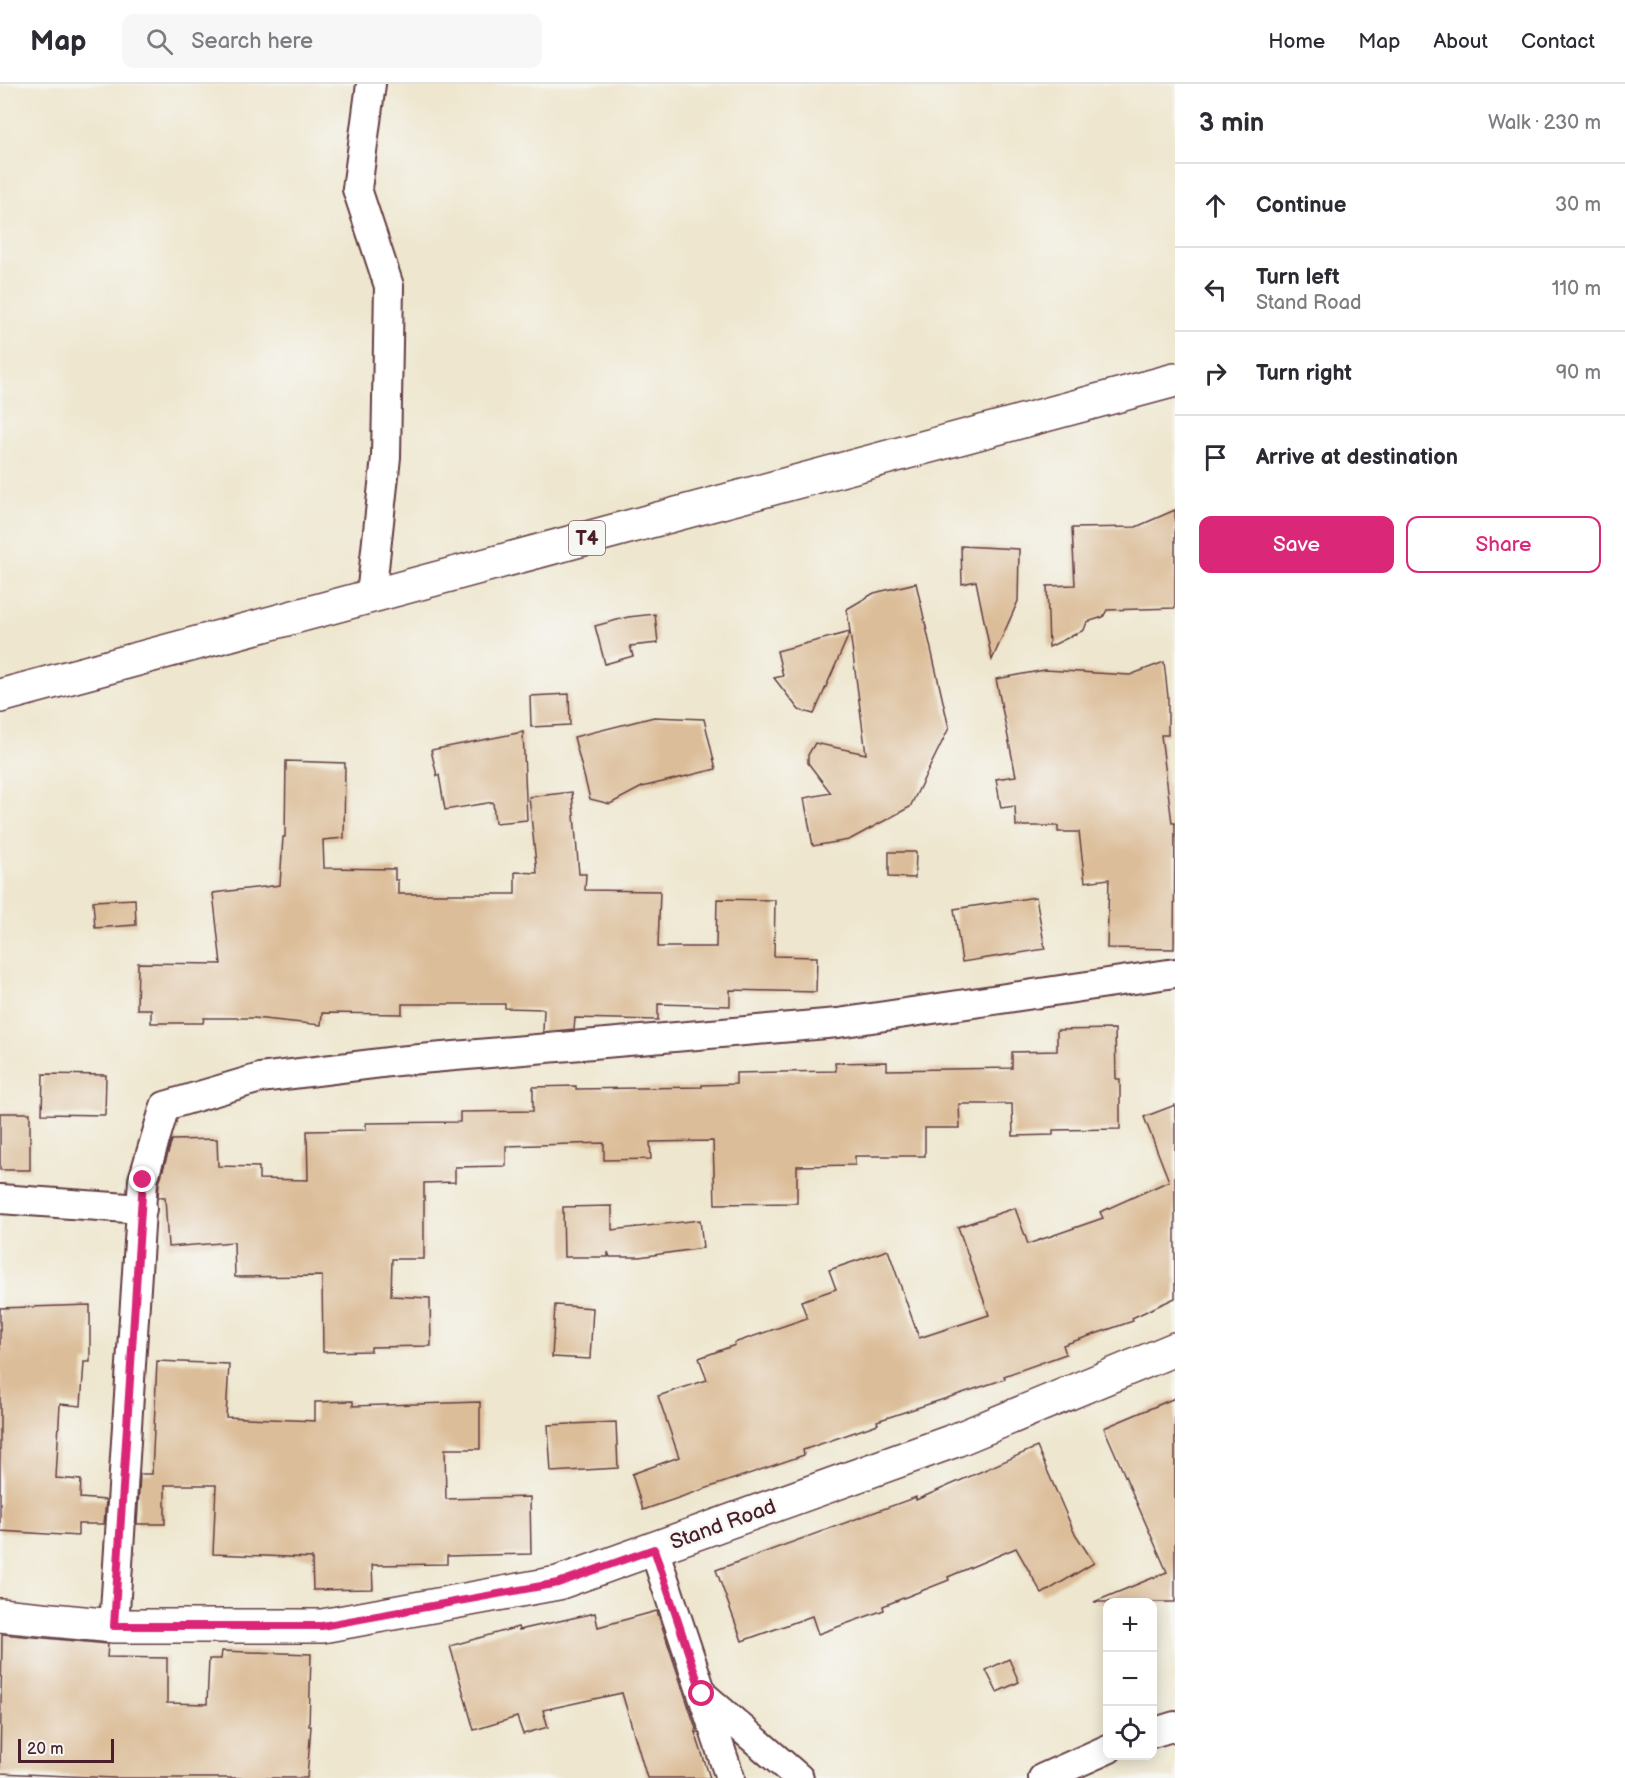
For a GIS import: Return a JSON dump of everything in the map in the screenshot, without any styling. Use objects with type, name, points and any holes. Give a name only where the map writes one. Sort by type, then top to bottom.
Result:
[{"type":"main road","name":"T4","points":[[0,696],[1175,380]]},
{"type":"main road","name":"Stand Road","points":[[0,1615],[114,1626],[322,1626],[558,1583],[956,1440],[1175,1349]]},
{"type":"street","points":[[371,84],[357,189],[389,286],[386,457],[371,596]]},
{"type":"street","points":[[114,1626],[143,1180],[165,1106],[260,1078],[397,1061],[838,1023],[1175,973]]},
{"type":"street","points":[[0,1199],[142,1209]]},
{"type":"street","points":[[654,1549],[730,1778]]},
{"type":"street","points":[[702,1694],[799,1778]]},
{"type":"street","points":[[1157,1731],[1175,1726]]},
{"type":"street","points":[[1043,1778],[1103,1751]]},
{"type":"building","points":[[1175,510],[1175,608],[1107,610],[1103,617],[1087,622],[1084,630],[1049,647],[1047,586],[1075,585],[1072,528],[1136,527]]},
{"type":"building","points":[[961,546],[1019,549],[1018,601],[992,660],[976,581],[962,584]]},
{"type":"building","points":[[916,583],[949,728],[910,807],[849,840],[813,846],[804,798],[831,793],[808,763],[808,755],[815,743],[866,754],[847,609],[874,593]]},
{"type":"building","points":[[655,614],[658,643],[630,646],[633,656],[605,664],[595,626],[628,617]]},
{"type":"building","points":[[850,632],[814,714],[799,710],[774,678],[783,676],[777,651]]},
{"type":"building","points":[[1164,662],[1168,697],[1168,735],[1161,735],[1172,823],[1175,823],[1174,949],[1107,948],[1109,879],[1085,882],[1079,832],[1058,832],[1058,826],[1016,826],[1015,806],[1001,808],[996,779],[1016,776],[996,679],[1045,670],[1130,675]]},
{"type":"building","points":[[569,694],[570,725],[531,727],[530,696]]},
{"type":"building","points":[[654,717],[704,719],[716,769],[642,787],[610,804],[590,799],[574,737]]},
{"type":"building","points":[[523,732],[527,820],[495,823],[493,802],[445,810],[439,775],[437,776],[431,750]]},
{"type":"building","points":[[286,761],[345,763],[344,838],[323,840],[324,868],[395,869],[398,894],[515,894],[515,872],[537,873],[529,797],[572,792],[579,874],[586,874],[585,890],[660,891],[658,947],[716,947],[717,899],[775,900],[774,956],[817,957],[816,992],[730,990],[730,1006],[658,1004],[658,1020],[575,1018],[574,1029],[543,1032],[544,1009],[505,1008],[505,1004],[402,1004],[402,1014],[322,1013],[321,1025],[254,1018],[204,1018],[203,1023],[151,1023],[151,1009],[137,1009],[138,963],[221,964],[213,893],[280,885],[283,837],[285,837]]},
{"type":"building","points":[[889,852],[916,852],[915,878],[889,877]]},
{"type":"building","points":[[1036,897],[1045,949],[962,962],[954,909]]},
{"type":"building","points":[[135,899],[136,925],[95,928],[93,901]]},
{"type":"building","points":[[1115,1029],[1116,1079],[1120,1079],[1120,1129],[1053,1130],[1053,1135],[1013,1136],[1012,1104],[959,1104],[960,1128],[925,1128],[925,1156],[855,1156],[855,1165],[797,1166],[797,1203],[715,1204],[713,1141],[650,1142],[651,1159],[604,1160],[604,1143],[506,1146],[506,1166],[455,1167],[455,1182],[424,1183],[424,1259],[392,1259],[391,1296],[430,1298],[431,1346],[371,1347],[371,1351],[323,1352],[322,1276],[235,1277],[234,1242],[168,1247],[165,1197],[158,1197],[159,1183],[172,1140],[217,1139],[218,1166],[259,1167],[259,1179],[308,1180],[307,1131],[366,1130],[366,1123],[460,1122],[460,1112],[533,1111],[533,1087],[576,1086],[576,1089],[702,1087],[702,1085],[736,1084],[736,1073],[836,1071],[835,1063],[887,1062],[887,1070],[1012,1068],[1012,1052],[1057,1051],[1057,1030]]},
{"type":"building","points":[[43,1074],[106,1075],[105,1115],[42,1114]]},
{"type":"building","points":[[1175,1105],[1175,1298],[1132,1318],[1133,1321],[1063,1345],[1066,1354],[1004,1376],[1005,1379],[877,1421],[878,1424],[803,1450],[804,1455],[643,1510],[632,1474],[679,1457],[658,1396],[707,1380],[699,1358],[735,1345],[734,1343],[807,1318],[801,1301],[836,1289],[829,1270],[888,1250],[919,1338],[989,1315],[958,1227],[1015,1208],[1028,1244],[1103,1218],[1100,1212],[1169,1181],[1144,1117]]},
{"type":"building","points":[[0,1113],[30,1113],[30,1170],[0,1170]]},
{"type":"building","points":[[612,1206],[612,1230],[700,1220],[703,1248],[639,1257],[610,1257],[608,1252],[608,1257],[564,1257],[563,1207]]},
{"type":"building","points":[[90,1305],[90,1362],[84,1362],[81,1406],[60,1404],[56,1478],[81,1480],[80,1498],[106,1500],[104,1524],[78,1524],[78,1536],[0,1531],[0,1308]]},
{"type":"building","points":[[555,1305],[593,1308],[590,1359],[552,1357]]},
{"type":"building","points":[[157,1361],[229,1364],[226,1417],[315,1421],[315,1402],[353,1401],[353,1406],[480,1402],[480,1449],[445,1449],[446,1499],[530,1497],[531,1554],[447,1556],[447,1564],[372,1565],[373,1589],[313,1590],[312,1558],[213,1554],[216,1485],[165,1485],[165,1524],[137,1524],[140,1474],[152,1474]]},
{"type":"building","points":[[1175,1398],[1175,1602],[1157,1602],[1157,1598],[1104,1598],[1167,1572],[1104,1428]]},
{"type":"building","points":[[616,1422],[618,1468],[551,1472],[548,1425]]},
{"type":"building","points":[[1037,1447],[1074,1532],[1094,1563],[1042,1594],[1016,1548],[948,1577],[949,1580],[883,1606],[884,1610],[818,1634],[812,1616],[742,1641],[716,1570],[916,1497],[916,1500]]},
{"type":"building","points":[[657,1611],[710,1778],[647,1778],[622,1693],[543,1710],[548,1727],[523,1734],[517,1717],[474,1730],[450,1646],[518,1627],[519,1630],[595,1613],[598,1627]]},
{"type":"building","points":[[2,1634],[108,1644],[107,1657],[167,1658],[167,1703],[207,1704],[209,1659],[221,1659],[222,1651],[311,1654],[309,1726],[311,1726],[307,1778],[114,1778],[0,1773]]},
{"type":"building","points":[[1009,1659],[1019,1682],[997,1692],[986,1670]]},
{"type":"route","points":[[143,1180],[114,1626],[322,1626],[558,1583],[654,1549],[702,1694]]}]
